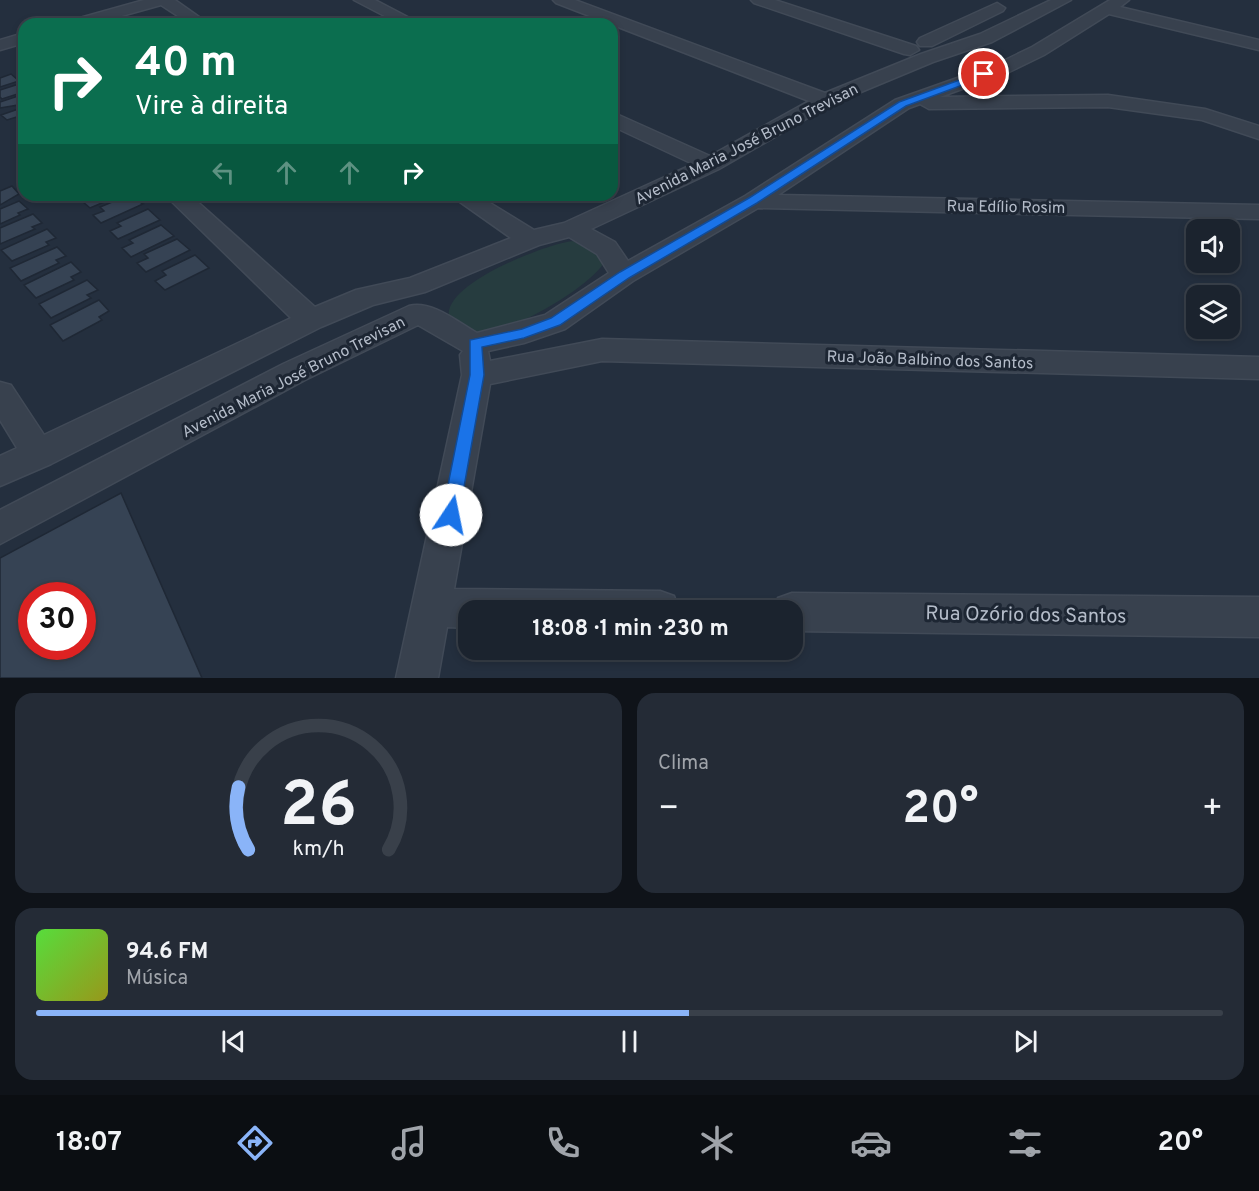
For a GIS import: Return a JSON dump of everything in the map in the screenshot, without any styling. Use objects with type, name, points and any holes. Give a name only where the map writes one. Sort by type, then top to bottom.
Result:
[{"type":"street","points":[[97,18],[163,0],[192,18]]},
{"type":"street","points":[[362,0],[400,18]]},
{"type":"street","points":[[561,0],[609,18]]},
{"type":"street","points":[[759,0],[919,54],[997,8]]},
{"type":"street","name":"Avenida Maria José Bruno Trevisan","points":[[0,528],[294,372],[418,299],[530,239],[572,228],[711,164],[825,100],[919,54],[986,38],[1063,0]]},
{"type":"street","points":[[978,3],[1034,16]]},
{"type":"street","points":[[417,678],[433,608],[476,359],[524,333],[555,321],[624,275],[753,201],[902,104],[1003,68],[1038,51],[1113,5],[1259,45]]},
{"type":"street","points":[[618,22],[825,100]]},
{"type":"street","points":[[902,104],[954,101],[1108,101],[1204,115],[1259,133]]},
{"type":"street","points":[[618,121],[711,164]]},
{"type":"street","points":[[183,201],[311,320]]},
{"type":"street","points":[[470,201],[530,239]]},
{"type":"street","name":"Rua Edílio Rosim","points":[[753,201],[1259,212]]},
{"type":"street","points":[[572,228],[606,248],[624,275]]},
{"type":"street","name":"Avenida Maria José Bruno Trevisan","points":[[0,472],[311,320],[366,297],[418,299],[476,359]]},
{"type":"street","points":[[555,321],[602,350]]},
{"type":"street","name":"Rua João Balbino dos Santos","points":[[476,359],[602,350],[1259,368]]},
{"type":"street","points":[[0,394],[39,454]]},
{"type":"street","points":[[433,608],[458,608]]},
{"type":"street","name":"Rua Ozório dos Santos","points":[[803,612],[1259,617]]},
{"type":"green space","points":[[573,241],[597,253],[603,264],[576,289],[555,303],[507,327],[484,333],[465,332],[452,324],[449,310],[457,297],[473,283],[517,259]]},
{"type":"building","points":[[11,74],[18,81],[0,87],[0,78]]},
{"type":"building","points":[[18,84],[18,94],[2,99],[0,90]]},
{"type":"building","points":[[18,96],[18,105],[0,108],[0,102]]},
{"type":"building","points":[[18,109],[18,118],[7,120],[1,115]]},
{"type":"building","points":[[12,186],[18,195],[0,205],[0,191]]},
{"type":"building","points":[[19,201],[28,209],[0,224],[0,209]]},
{"type":"building","points":[[82,201],[107,201],[90,208]]},
{"type":"building","points":[[114,201],[138,201],[143,204],[101,223],[93,215],[104,211],[100,207]]},
{"type":"building","points":[[148,209],[160,220],[118,239],[110,231],[121,226],[117,223]]},
{"type":"building","points":[[33,214],[42,223],[32,227],[35,229],[0,244],[0,228]]},
{"type":"building","points":[[161,225],[174,236],[131,257],[122,248],[133,243],[129,240]]},
{"type":"building","points":[[47,229],[56,238],[46,242],[49,245],[12,261],[1,250]]},
{"type":"building","points":[[177,239],[190,250],[146,272],[137,263],[148,258],[144,254]]},
{"type":"building","points":[[57,247],[66,256],[56,260],[59,263],[21,281],[10,268]]},
{"type":"building","points":[[195,255],[209,268],[165,290],[155,281],[166,275],[162,271]]},
{"type":"building","points":[[71,262],[81,272],[71,277],[74,280],[36,298],[24,285]]},
{"type":"building","points":[[87,280],[98,290],[87,295],[91,298],[51,318],[39,304]]},
{"type":"building","points":[[99,300],[109,311],[99,317],[102,320],[63,341],[50,325]]},
{"type":"building","points":[[121,493],[202,678],[0,678],[0,558]]},
{"type":"route","points":[[451,515],[477,375],[474,344],[524,333],[555,321],[624,275],[753,201],[902,104],[984,74]]}]
